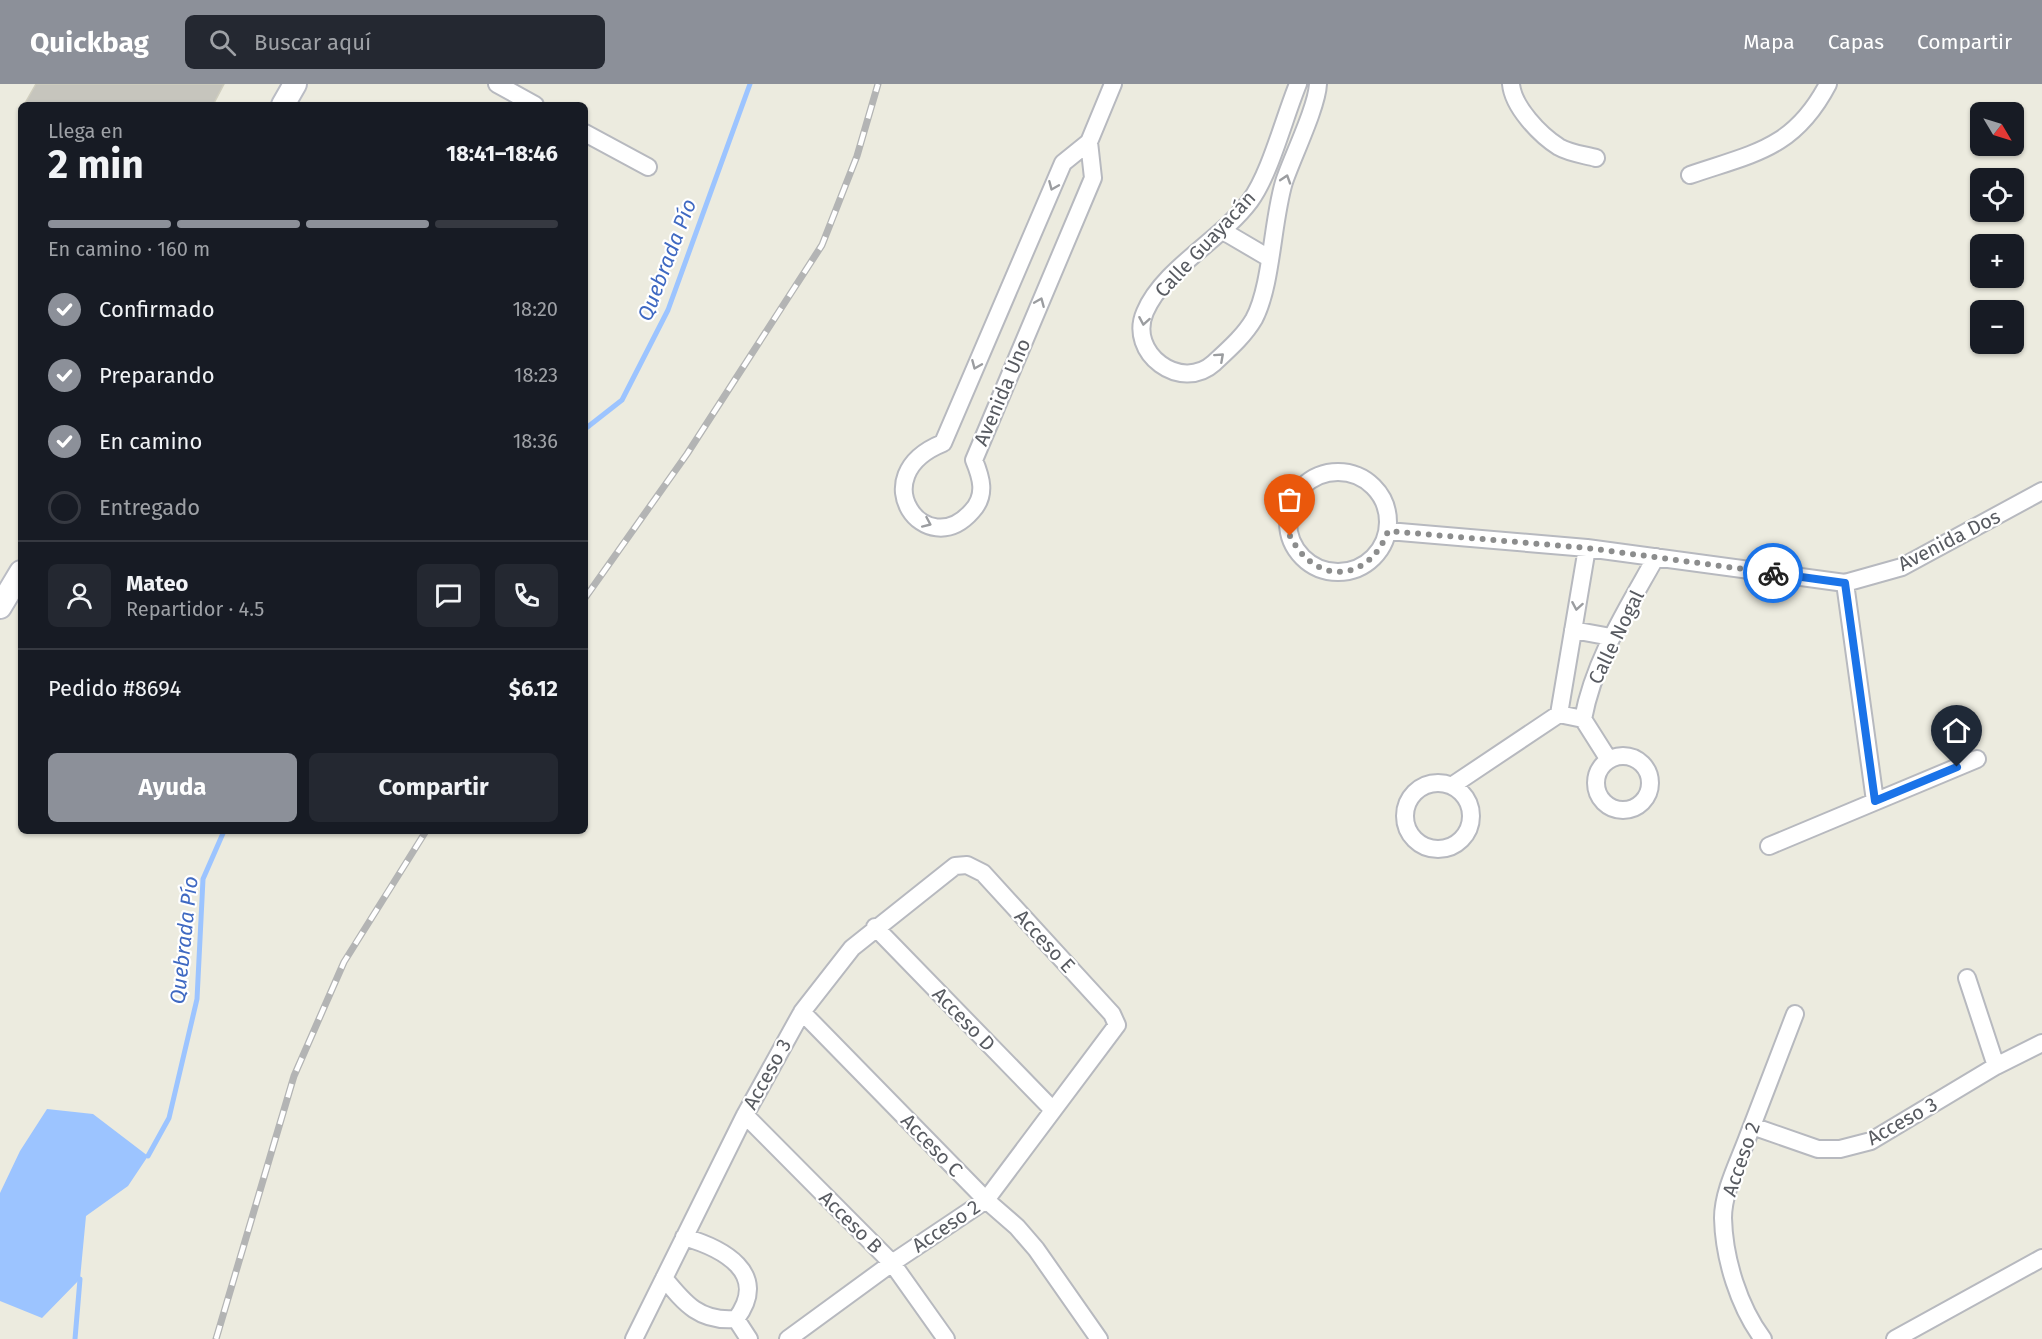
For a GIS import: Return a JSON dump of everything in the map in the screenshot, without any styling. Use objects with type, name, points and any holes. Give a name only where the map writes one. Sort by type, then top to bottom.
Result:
[{"type":"main road","points":[[285,102],[295,84]]},
{"type":"main road","points":[[0,607],[18,577]]},
{"type":"street","points":[[497,84],[530,102]]},
{"type":"street","name":"Avenida Uno","points":[[1089,142],[1093,178],[974,460],[980,475],[982,494],[975,508],[963,521],[951,527],[937,527],[922,523],[911,513],[905,501],[903,483],[910,467],[923,451],[943,443],[1063,163],[1089,142],[1113,84]]},
{"type":"street","name":"Calle Guayacán","points":[[1298,84],[1261,183],[1249,202],[1223,231],[1161,287],[1144,313],[1142,335],[1152,359],[1167,370],[1185,373],[1209,367],[1237,342],[1254,318],[1266,280],[1284,183],[1318,84]]},
{"type":"street","points":[[1511,84],[1521,110],[1553,141],[1560,147],[1596,158]]},
{"type":"street","points":[[1690,176],[1766,149],[1789,136],[1814,111],[1828,84]]},
{"type":"street","points":[[1282,123],[1302,133]]},
{"type":"street","points":[[588,135],[648,167]]},
{"type":"street","points":[[1223,231],[1269,258]]},
{"type":"street","points":[[1331,472],[1350,473],[1366,479],[1379,491],[1388,513],[1388,531],[1382,548],[1364,565],[1348,572],[1330,572],[1310,564],[1298,552],[1290,536],[1288,519],[1291,505],[1300,490],[1315,477],[1331,472]]},
{"type":"street","name":"Avenida Dos","points":[[1388,531],[1587,548],[1845,583],[1902,567],[2042,491]]},
{"type":"street","name":"Calle Nogal","points":[[1558,714],[1587,548]]},
{"type":"street","name":"Calle Nogal","points":[[1583,719],[1587,695],[1611,638],[1656,557]]},
{"type":"street","points":[[1845,583],[1875,801]]},
{"type":"street","points":[[1573,630],[1611,638]]},
{"type":"street","points":[[1453,785],[1468,801],[1472,818],[1469,827],[1463,838],[1454,845],[1443,849],[1421,845],[1412,838],[1404,818],[1411,795],[1430,783],[1453,785],[1558,714],[1583,719],[1609,760]]},
{"type":"street","points":[[1769,846],[1977,759]]},
{"type":"street","name":"Acceso 3","points":[[634,1339],[745,1114],[802,1012],[852,948],[875,927],[955,866],[967,865]]},
{"type":"street","name":"Acceso E","points":[[967,865],[983,873],[1112,1014],[1117,1025]]},
{"type":"street","name":"Acceso D","points":[[875,927],[1053,1110]]},
{"type":"street","points":[[1967,978],[1996,1066]]},
{"type":"street","name":"Acceso C","points":[[802,1012],[986,1200],[1017,1227],[1036,1249],[1099,1339]]},
{"type":"street","name":"Acceso 2","points":[[1763,1339],[1750,1321],[1738,1289],[1728,1251],[1723,1216],[1731,1182],[1795,1014]]},
{"type":"street","name":"Acceso 2","points":[[788,1339],[892,1263],[986,1200],[1117,1025]]},
{"type":"street","name":"Acceso 3","points":[[1752,1126],[1818,1149],[1840,1149],[1871,1141],[1996,1066],[2042,1043]]},
{"type":"street","name":"Acceso B","points":[[745,1114],[892,1263],[946,1339]]},
{"type":"street","points":[[684,1237],[721,1251],[734,1260],[745,1273],[747,1293],[743,1309],[736,1319]]},
{"type":"street","points":[[1895,1339],[2042,1258]]},
{"type":"street","points":[[664,1278],[684,1300],[702,1314],[717,1320],[736,1319]]},
{"type":"street","points":[[736,1319],[749,1339]]},
{"type":"water","points":[[47,1109],[93,1114],[148,1156],[128,1186],[86,1216],[80,1279],[42,1318],[0,1301],[0,1193],[20,1151]]},
{"type":"building","points":[[36,84],[224,84],[215,102],[26,102]]},
{"type":"waterway","name":"Quebrada Pío","points":[[588,427],[622,400],[668,310],[750,84]]},
{"type":"waterway","name":"Quebrada Pío","points":[[148,1156],[169,1118],[197,999],[203,879],[223,834]]},
{"type":"waterway","points":[[75,1339],[80,1279]]},
{"type":"railway","points":[[588,594],[687,454],[822,245],[857,156],[878,84]]},
{"type":"railway","points":[[216,1339],[294,1076],[344,962],[424,834]]},
{"type":"way so far","points":[[1290,536],[1298,552],[1310,564],[1330,572],[1348,572],[1364,565],[1382,548],[1388,531],[1587,548],[1773,573]]},
{"type":"route","points":[[1773,573],[1845,583],[1875,801],[1957,767]]}]
